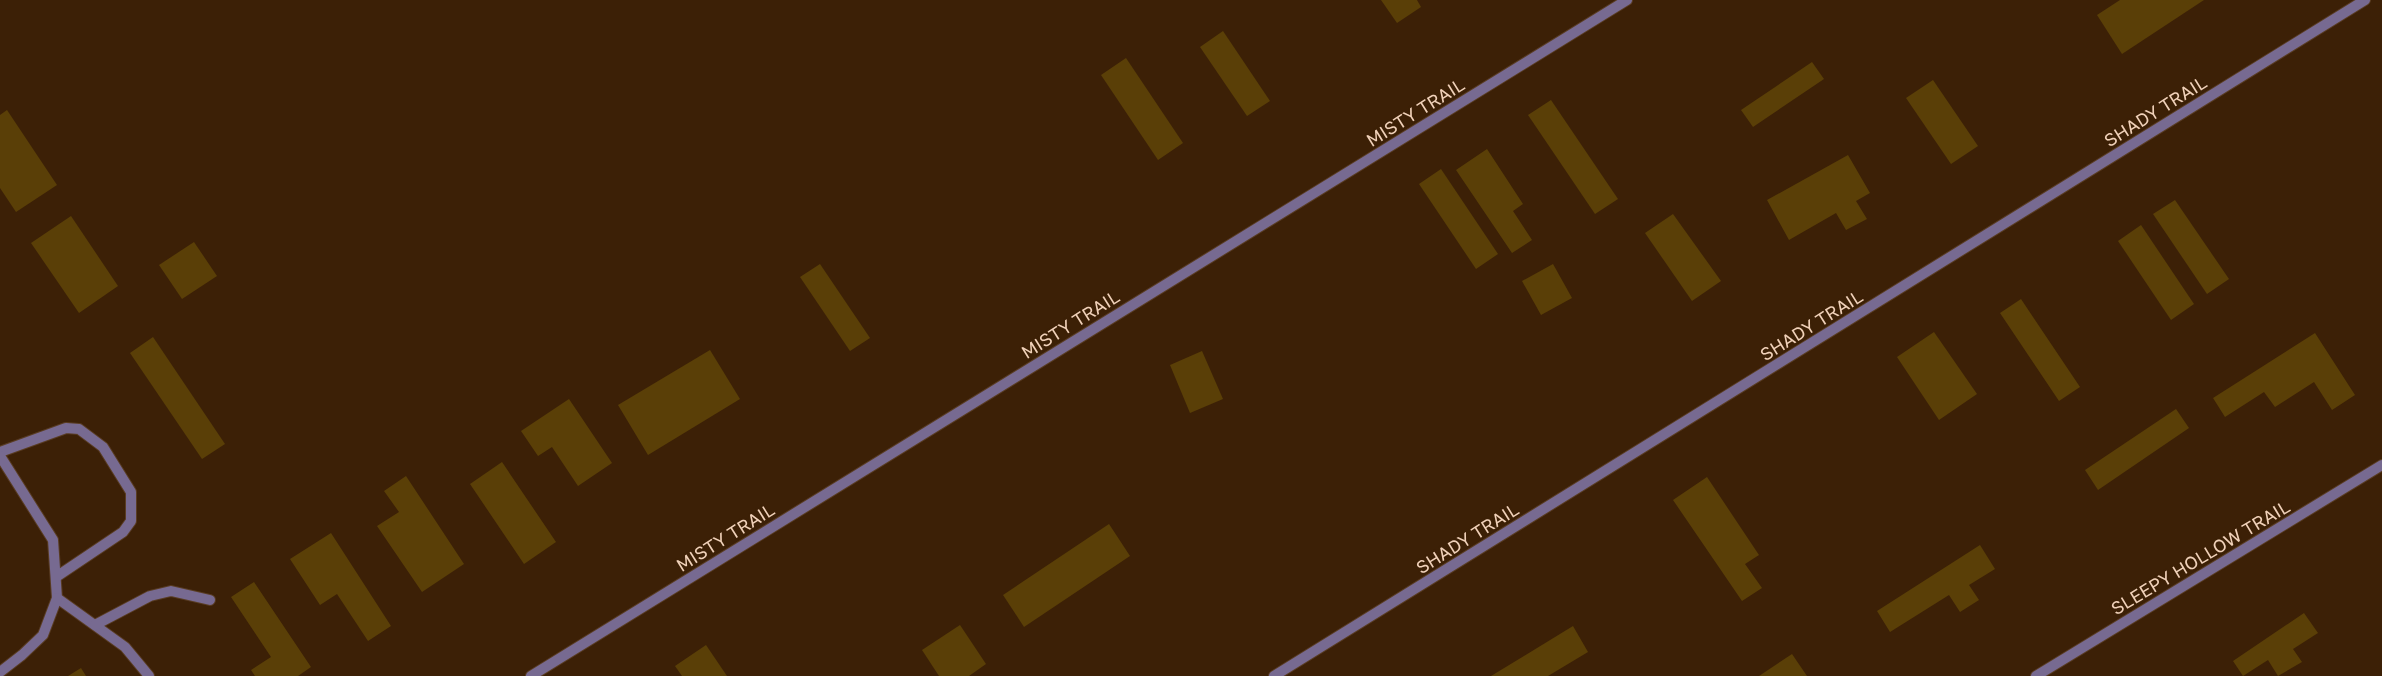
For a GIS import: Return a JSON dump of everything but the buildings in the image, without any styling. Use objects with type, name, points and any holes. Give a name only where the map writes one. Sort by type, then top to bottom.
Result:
[{"type":"street","name":"MISTY TRAIL","points":[[531,676],[1627,0]]},
{"type":"street","name":"SHADY TRAIL","points":[[1274,676],[2365,0]]},
{"type":"street","points":[[0,672],[43,635],[58,598],[56,577],[53,540],[0,454],[66,428],[79,429],[103,447],[131,492],[131,521],[123,532],[56,577]]},
{"type":"street","name":"SLEEPY HOLLOW TRAIL","points":[[2036,676],[2382,465]]},
{"type":"street","points":[[95,625],[150,596],[171,591],[210,600]]},
{"type":"street","points":[[58,598],[125,647],[149,676]]}]
